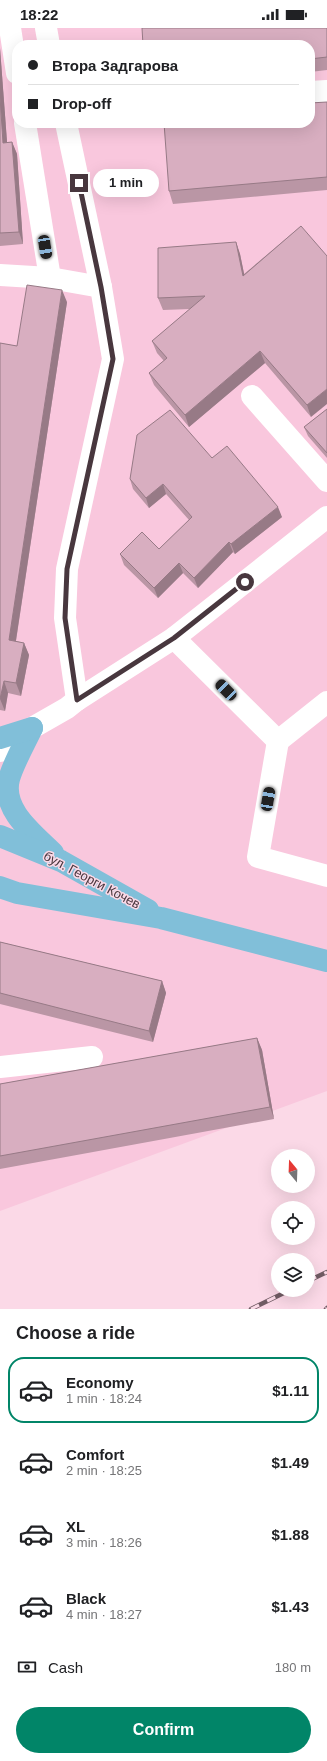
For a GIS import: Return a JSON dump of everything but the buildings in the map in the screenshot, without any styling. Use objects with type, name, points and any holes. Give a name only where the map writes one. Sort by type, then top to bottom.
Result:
[{"type":"main road","points":[[0,738],[32,728]]},
{"type":"main road","points":[[32,728],[9,780],[9,802],[21,822],[61,861]]},
{"type":"main road","name":"бул. Георги Кочев","points":[[0,836],[61,861],[161,918]]},
{"type":"main road","name":"бул. Георги Кочев","points":[[6,891],[161,918],[327,961]]},
{"type":"street","points":[[10,28],[12,41]]},
{"type":"street","points":[[46,28],[48,40]]},
{"type":"street","points":[[315,92],[327,91]]},
{"type":"street","points":[[26,128],[50,278]]},
{"type":"street","points":[[67,128],[101,287],[113,359],[67,569],[65,618],[77,700]]},
{"type":"street","points":[[0,274],[50,278],[101,287]]},
{"type":"street","points":[[252,396],[327,481]]},
{"type":"street","points":[[0,751],[32,728],[67,708],[77,700],[174,638],[327,517]]},
{"type":"street","points":[[174,638],[278,741]]},
{"type":"street","points":[[327,702],[278,741],[258,857],[327,876]]},
{"type":"street","points":[[0,1067],[92,1057]]},
{"type":"shaded area","points":[[0,28],[327,28],[327,1091],[0,1211]]},
{"type":"railway","points":[[315,1278],[327,1272]]},
{"type":"railway","points":[[251,1309],[276,1297]]},
{"type":"route","points":[[79,183],[101,287],[113,359],[67,569],[65,618],[77,700],[174,638],[245,582]]}]
